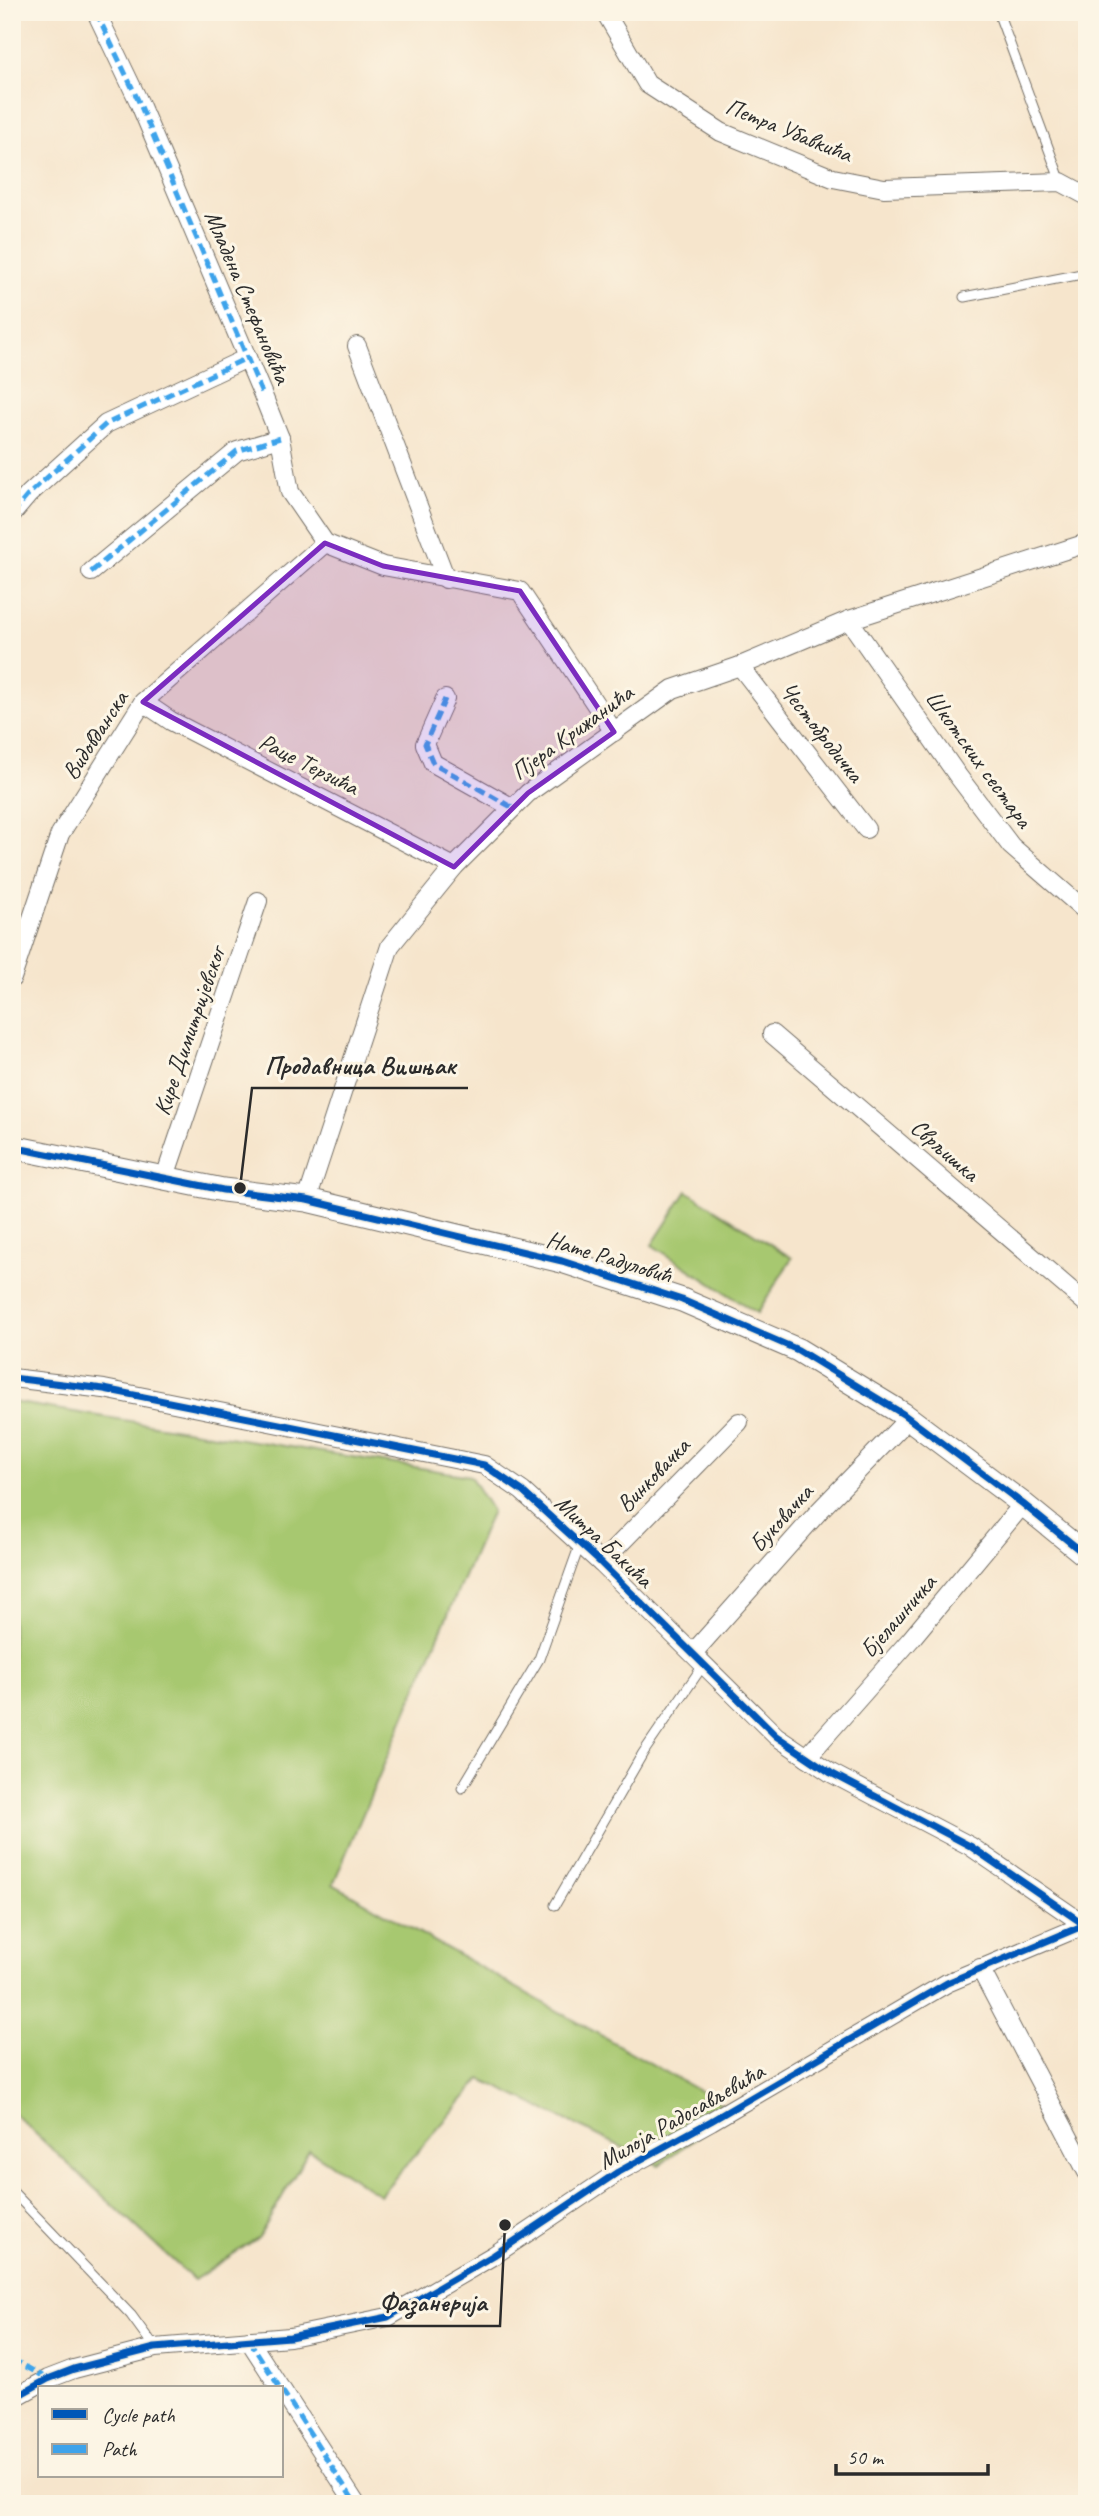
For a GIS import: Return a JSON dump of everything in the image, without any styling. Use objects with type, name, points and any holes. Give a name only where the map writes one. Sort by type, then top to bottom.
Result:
[{"type":"street","name":"Младена Стефановића","points":[[96,12],[139,102],[280,438],[290,492],[325,543]]},
{"type":"street","name":"Петра Убавкића","points":[[605,12],[647,85],[721,132],[833,178],[884,188],[1061,182]]},
{"type":"street","points":[[1061,182],[1087,197]]},
{"type":"street","points":[[357,346],[446,579]]},
{"type":"street","points":[[12,514],[29,494],[106,424],[247,358]]},
{"type":"street","points":[[91,572],[237,451],[280,438]]},
{"type":"street","points":[[325,543],[383,566],[520,591],[614,732]]},
{"type":"street","name":"Видовданска","points":[[12,978],[60,834],[143,702],[325,543]]},
{"type":"street","name":"Пјера Крижанића","points":[[307,1200],[390,946],[454,867],[528,793],[673,690],[740,666],[849,620],[1087,543]]},
{"type":"street","name":"Шкотских сестара","points":[[849,620],[958,776],[1011,846],[1087,912]]},
{"type":"street","name":"Честобродичка","points":[[740,666],[866,829]]},
{"type":"street","points":[[445,699],[425,744],[433,763],[513,808]]},
{"type":"street","name":"Раце Терзића","points":[[143,702],[171,721],[454,867]]},
{"type":"street","name":"Кире Димитријевског","points":[[164,1177],[258,901]]},
{"type":"street","name":"Сврљишка","points":[[772,1034],[1087,1304]]},
{"type":"street","name":"Нате Радуловић","points":[[12,1147],[223,1190],[307,1200],[562,1261],[682,1300],[798,1350],[909,1418],[1087,1556]]},
{"type":"street","name":"Митра Бакића","points":[[12,1378],[104,1389],[484,1465],[522,1491],[601,1563],[776,1736],[831,1773],[970,1846],[1086,1924]]},
{"type":"street","name":"Буковачка","points":[[698,1658],[821,1509],[909,1418]]},
{"type":"street","name":"Винковачка","points":[[601,1563],[740,1422]]},
{"type":"street","name":"Бјелашничка","points":[[807,1757],[911,1639],[1023,1504]]},
{"type":"street","name":"Милоја Радосављевића","points":[[12,2399],[48,2379],[74,2369],[155,2348],[290,2337],[388,2317],[494,2255],[618,2172],[711,2121],[947,1983],[1086,1924]]},
{"type":"street","points":[[981,1968],[1087,2172]]},
{"type":"street","points":[[249,2340],[279,2386]]},
{"type":"street","points":[[284,2394],[356,2504]]},
{"type":"lane","points":[[998,12],[1061,182]]},
{"type":"lane","points":[[964,297],[1087,273]]},
{"type":"lane","points":[[462,1788],[539,1659],[580,1544]]},
{"type":"lane","points":[[555,1905],[698,1658]]},
{"type":"lane","points":[[12,2191],[131,2315],[155,2348]]},
{"type":"highlighted area","points":[[325,543],[383,566],[520,591],[614,732],[528,793],[454,867],[143,702]]},
{"type":"green space","points":[[687,1191],[792,1258],[757,1313],[652,1245]]},
{"type":"green space","points":[[12,1402],[470,1476],[492,1511],[333,1884],[733,2110],[659,2165],[481,2079],[380,2195],[309,2150],[259,2237],[194,2280],[12,2112]]},
{"type":"marked path","points":[[96,12],[139,102],[262,393]]},
{"type":"marked path","points":[[12,514],[29,494],[106,424],[247,358]]},
{"type":"marked path","points":[[91,572],[237,451],[280,438]]},
{"type":"marked path","points":[[445,699],[425,744],[433,763],[513,808]]},
{"type":"marked path","points":[[249,2340],[279,2386]]},
{"type":"marked path","points":[[12,2359],[48,2379]]},
{"type":"marked path","points":[[284,2393],[356,2504]]},
{"type":"cycle path","points":[[12,1147],[223,1190],[307,1200],[562,1261],[682,1300],[798,1350],[903,1414],[1087,1556]]},
{"type":"cycle path","points":[[12,1378],[104,1389],[484,1465],[522,1491],[601,1563],[776,1736],[831,1773],[970,1846],[1085,1925]]},
{"type":"cycle path","points":[[12,2399],[48,2379],[74,2369],[155,2348],[290,2337],[388,2317],[494,2255],[618,2172],[711,2121],[947,1983],[1087,1924]]},
{"type":"place","name":"Продавница Вишњак","points":[[240,1188]]},
{"type":"place","name":"Фазанерија","points":[[505,2225]]}]
